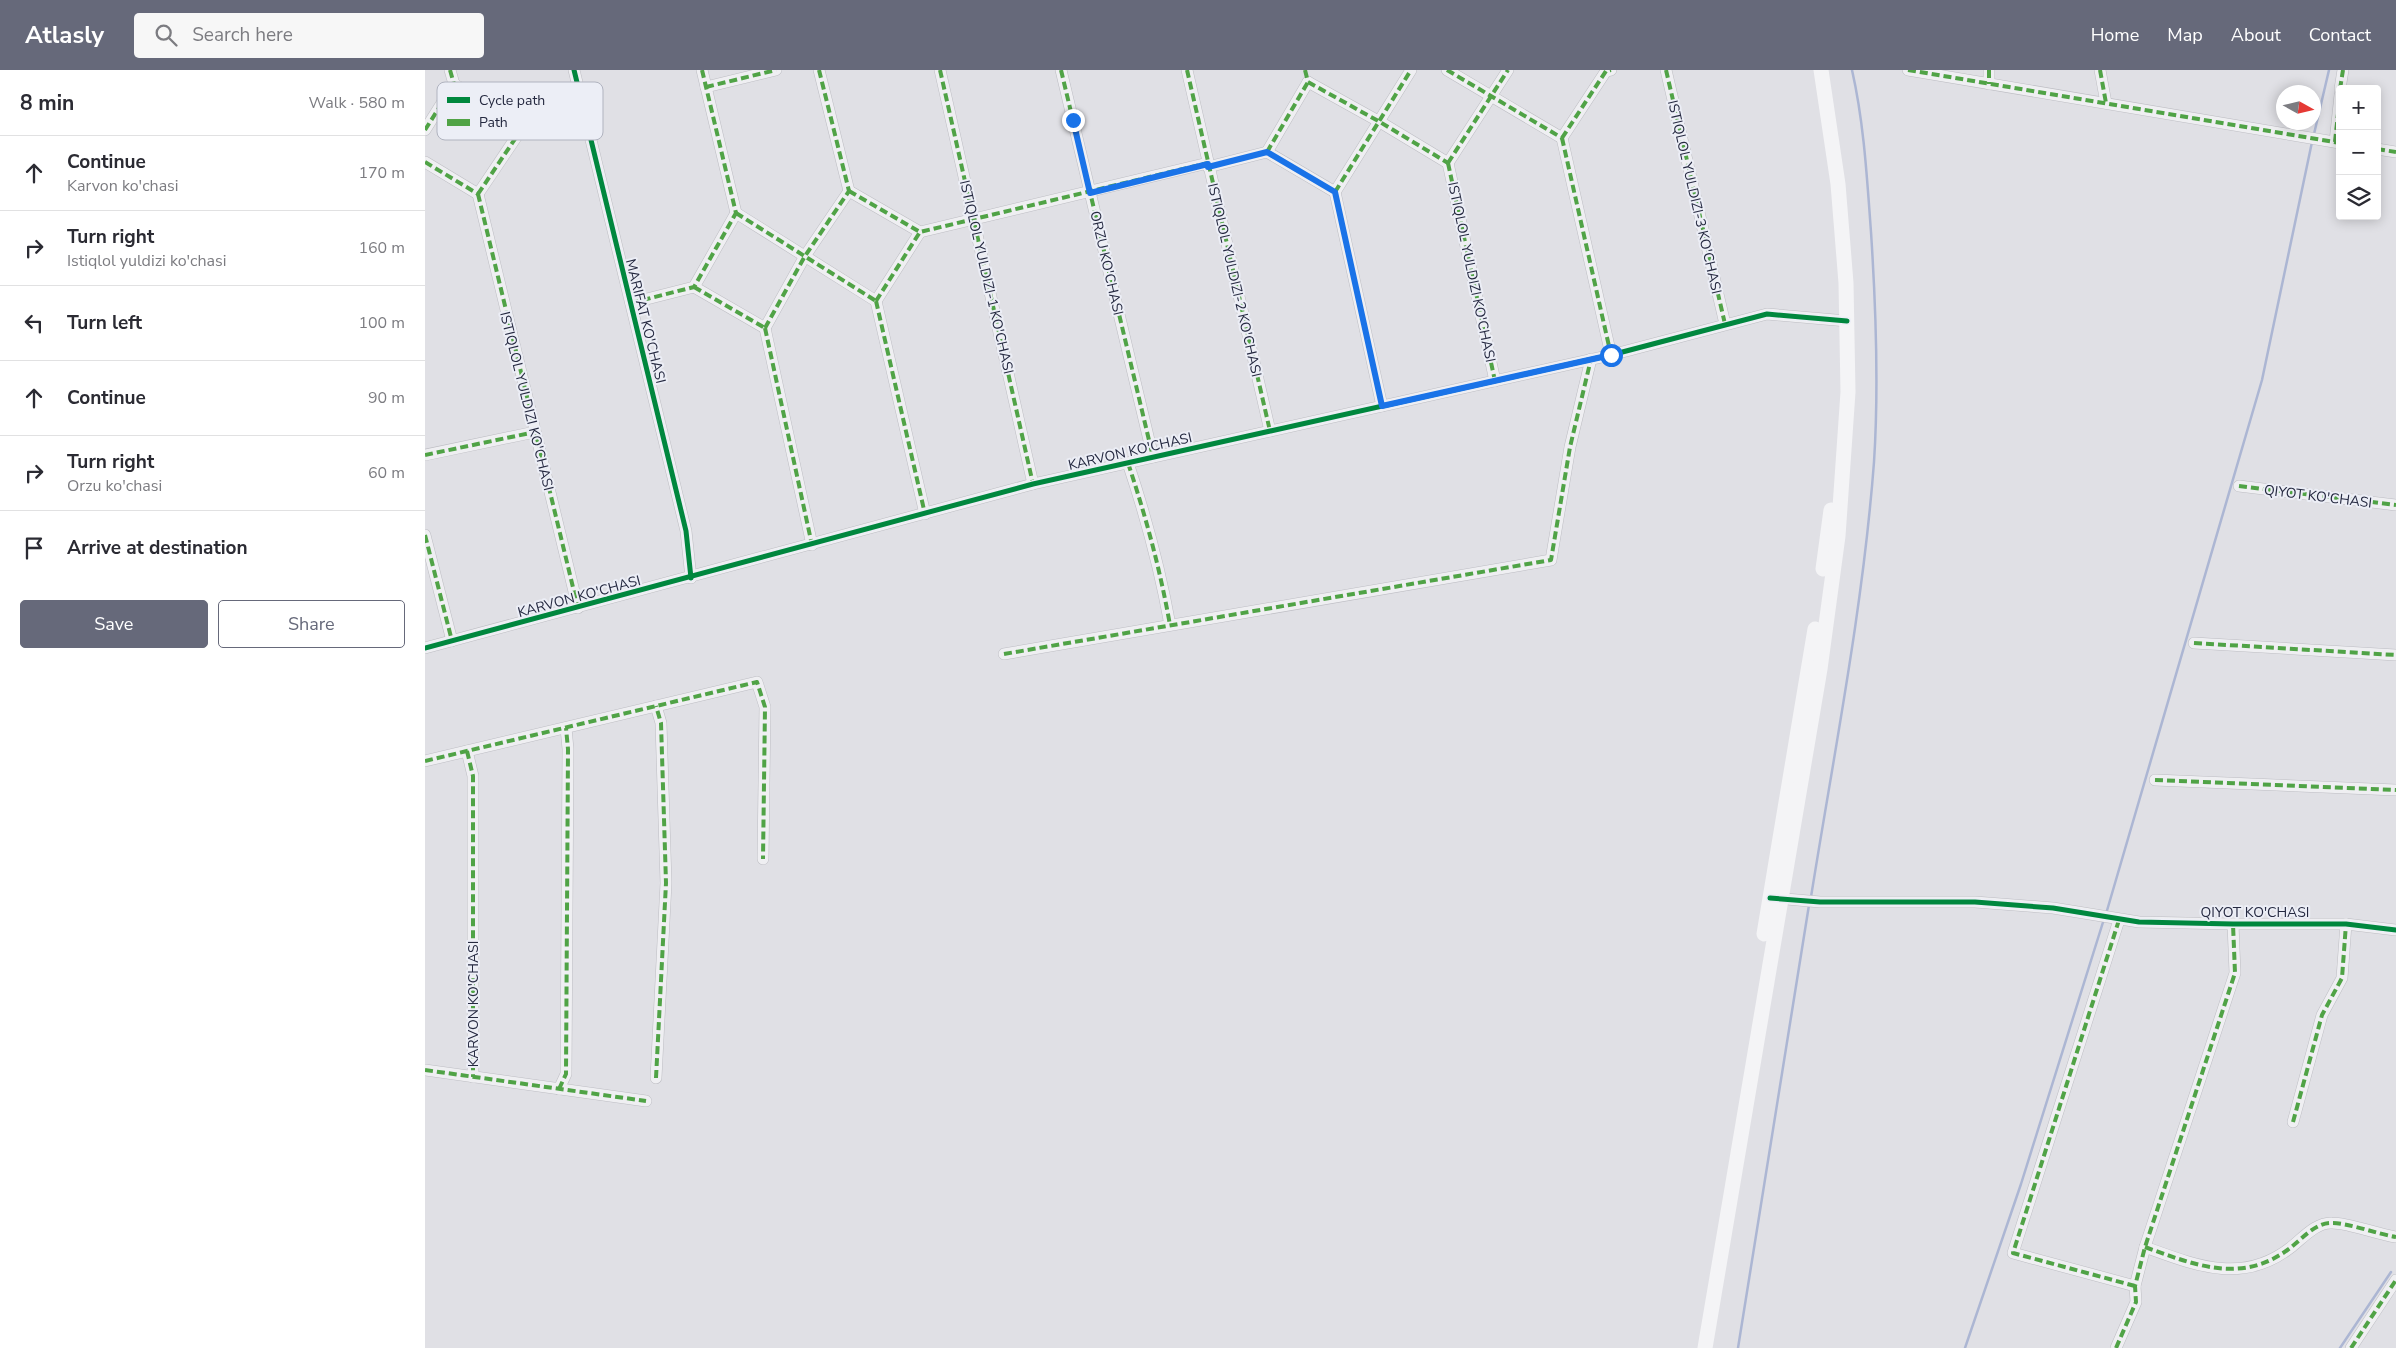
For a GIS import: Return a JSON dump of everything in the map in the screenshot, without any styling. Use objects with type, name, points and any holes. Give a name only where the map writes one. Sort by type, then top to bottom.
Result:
[{"type":"main road","points":[[1813,70],[1833,223],[1842,320]]},
{"type":"main road","points":[[1705,1348],[1818,612],[1832,498],[1842,320],[1844,228],[1821,70]]},
{"type":"main road","points":[[1696,1348],[1775,898]]},
{"type":"street","points":[[631,303],[694,286],[736,213],[702,70]]},
{"type":"street","points":[[706,87],[776,70]]},
{"type":"street","points":[[819,70],[849,191],[920,232],[1267,152],[1335,192]]},
{"type":"street","name":"ISTIQLOL YULDIZI-1 KO'CHASI","points":[[941,70],[1033,484]]},
{"type":"street","name":"ORZU KO'CHASI","points":[[1061,70],[1153,457]]},
{"type":"street","name":"ISTIQLOL YULDIZI-2 KO'CHASI","points":[[1187,70],[1270,431]]},
{"type":"street","points":[[1267,152],[1308,82],[1305,70]]},
{"type":"street","points":[[1382,406],[1335,192],[1411,70]]},
{"type":"street","points":[[1447,70],[1561,138],[1611,355]]},
{"type":"street","points":[[1308,82],[1448,163],[1492,98],[1508,70]]},
{"type":"street","points":[[1561,138],[1607,70]]},
{"type":"street","name":"ISTIQLOL YULDIZI-3 KO'CHASI","points":[[1666,70],[1725,324]]},
{"type":"street","points":[[1908,70],[2336,143]]},
{"type":"street","points":[[1989,70],[1989,84]]},
{"type":"street","points":[[2100,70],[2106,103]]},
{"type":"street","points":[[2341,85],[2343,70]]},
{"type":"street","points":[[425,130],[437,110]]},
{"type":"street","points":[[425,162],[477,194],[514,140]]},
{"type":"street","name":"MARIFAT KO'CHASI","points":[[590,140],[686,531],[691,578]]},
{"type":"street","points":[[2381,150],[2396,152]]},
{"type":"street","name":"ISTIQLOL YULDIZI KO'CHASI","points":[[1448,163],[1495,381]]},
{"type":"street","points":[[812,545],[765,328],[805,256],[849,191]]},
{"type":"street","name":"ISTIQLOL YULDIZI KO'CHASI","points":[[477,194],[578,608]]},
{"type":"street","points":[[736,213],[876,300],[925,514]]},
{"type":"street","points":[[876,300],[920,232]]},
{"type":"street","points":[[694,286],[765,328]]},
{"type":"street","name":"KARVON KO'CHASI","points":[[425,648],[691,578],[1033,484],[1611,355],[1767,314],[1842,320]]},
{"type":"street","points":[[1004,654],[1551,560],[1570,447],[1591,359]]},
{"type":"street","points":[[425,455],[535,432]]},
{"type":"street","points":[[1128,463],[1148,522],[1159,566],[1170,625]]},
{"type":"street","name":"QIYOT KO'CHASI","points":[[2239,486],[2396,505]]},
{"type":"street","points":[[425,535],[451,641]]},
{"type":"street","points":[[2194,643],[2396,655]]},
{"type":"street","points":[[425,761],[757,682],[765,707],[763,859]]},
{"type":"street","points":[[656,706],[661,723],[666,884],[656,1078]]},
{"type":"street","points":[[559,1089],[567,1074],[568,749],[566,728]]},
{"type":"street","name":"KARVON KO'CHASI","points":[[467,751],[473,776],[473,1077]]},
{"type":"street","points":[[2155,780],[2396,790]]},
{"type":"street","name":"QIYOT KO'CHASI","points":[[1775,898],[1820,902],[1975,902],[2093,914],[2116,920],[2233,924],[2346,924],[2396,930]]},
{"type":"street","points":[[2116,920],[2013,1253],[2135,1286]]},
{"type":"street","name":"QIYOT KO'CHASI","points":[[2116,1348],[2136,1302],[2135,1286],[2145,1247],[2235,973],[2233,924]]},
{"type":"street","points":[[2293,1122],[2322,1015],[2342,978],[2346,924]]},
{"type":"street","name":"KARVON KO'CHASI","points":[[425,1070],[646,1101]]},
{"type":"street","points":[[2145,1247],[2196,1265],[2218,1269],[2242,1269],[2265,1262],[2287,1250],[2319,1226],[2332,1222],[2396,1237]]},
{"type":"street","points":[[2351,1348],[2392,1294],[2396,1280]]},
{"type":"waterway","points":[[1811,897],[1863,571],[1876,433],[1876,347],[1871,232],[1862,130],[1852,70]]},
{"type":"waterway","points":[[2314,134],[2329,70]]},
{"type":"waterway","points":[[2106,914],[2262,380],[2312,142]]},
{"type":"waterway","points":[[1738,1348],[1809,905]]},
{"type":"waterway","points":[[1965,1348],[2021,1184],[2104,919]]},
{"type":"waterway","points":[[2340,1348],[2391,1272]]},
{"type":"marked path","points":[[450,70],[453,82]]},
{"type":"marked path","points":[[702,70],[736,213]]},
{"type":"marked path","points":[[706,87],[776,70]]},
{"type":"marked path","points":[[819,70],[849,191]]},
{"type":"marked path","points":[[940,70],[1033,484]]},
{"type":"marked path","points":[[1061,70],[1153,457]]},
{"type":"marked path","points":[[1187,70],[1270,431]]},
{"type":"marked path","points":[[1305,70],[1308,82]]},
{"type":"marked path","points":[[1335,192],[1411,70]]},
{"type":"marked path","points":[[1447,70],[1562,138]]},
{"type":"marked path","points":[[1448,163],[1508,70]]},
{"type":"marked path","points":[[1562,138],[1606,71],[1611,70]]},
{"type":"marked path","points":[[1666,70],[1725,324]]},
{"type":"marked path","points":[[1908,70],[2336,142]]},
{"type":"marked path","points":[[1989,70],[1989,84]]},
{"type":"marked path","points":[[2100,70],[2106,103]]},
{"type":"marked path","points":[[2341,85],[2343,70]]},
{"type":"marked path","points":[[1308,82],[1448,163]]},
{"type":"marked path","points":[[1267,152],[1308,82]]},
{"type":"marked path","points":[[425,130],[437,111]]},
{"type":"marked path","points":[[2335,142],[2336,130]]},
{"type":"marked path","points":[[1562,138],[1611,355]]},
{"type":"marked path","points":[[478,194],[514,140]]},
{"type":"marked path","points":[[2381,150],[2396,152]]},
{"type":"marked path","points":[[1208,167],[1267,152],[1335,192]]},
{"type":"marked path","points":[[425,162],[478,194]]},
{"type":"marked path","points":[[849,191],[920,232],[1208,163]]},
{"type":"marked path","points":[[1448,163],[1495,381]]},
{"type":"marked path","points":[[765,328],[805,256],[849,191]]},
{"type":"marked path","points":[[1335,192],[1382,406]]},
{"type":"marked path","points":[[478,194],[578,608]]},
{"type":"marked path","points":[[736,213],[876,301]]},
{"type":"marked path","points":[[631,303],[694,287],[736,213]]},
{"type":"marked path","points":[[876,301],[920,232]]},
{"type":"marked path","points":[[694,287],[765,328]]},
{"type":"marked path","points":[[876,301],[925,514]]},
{"type":"marked path","points":[[765,328],[812,545]]},
{"type":"marked path","points":[[1004,654],[1551,560],[1570,447],[1591,359]]},
{"type":"marked path","points":[[425,455],[535,432]]},
{"type":"marked path","points":[[1128,463],[1152,543],[1170,625]]},
{"type":"marked path","points":[[2239,486],[2396,505]]},
{"type":"marked path","points":[[425,535],[452,641]]},
{"type":"marked path","points":[[2194,643],[2396,655]]},
{"type":"marked path","points":[[425,761],[757,682],[765,707],[763,859]]},
{"type":"marked path","points":[[656,706],[661,723],[666,883],[656,1078]]},
{"type":"marked path","points":[[559,1089],[566,1074],[568,749],[566,728]]},
{"type":"marked path","points":[[467,751],[473,776],[473,1077]]},
{"type":"marked path","points":[[2155,780],[2396,790]]},
{"type":"marked path","points":[[2119,920],[2013,1253],[2135,1286]]},
{"type":"marked path","points":[[2116,1348],[2136,1302],[2135,1286],[2145,1247],[2235,973],[2233,924]]},
{"type":"marked path","points":[[2293,1122],[2322,1015],[2342,978],[2346,924]]},
{"type":"marked path","points":[[425,1070],[646,1101]]},
{"type":"marked path","points":[[2145,1247],[2200,1265],[2236,1269],[2254,1266],[2272,1259],[2290,1248],[2315,1228],[2326,1223],[2347,1225],[2396,1237]]},
{"type":"marked path","points":[[2351,1348],[2396,1280]]},
{"type":"cycle path","points":[[574,70],[577,82]]},
{"type":"cycle path","points":[[591,140],[686,531],[691,578]]},
{"type":"cycle path","points":[[425,648],[1033,484],[1611,355],[1767,314],[1847,321]]},
{"type":"cycle path","points":[[1770,898],[1820,902],[1975,902],[2053,908],[2139,922],[2346,924],[2396,930]]},
{"type":"route","points":[[1073,120],[1090,193],[1208,164],[1208,167],[1267,152],[1335,192],[1382,406],[1611,355]]}]
